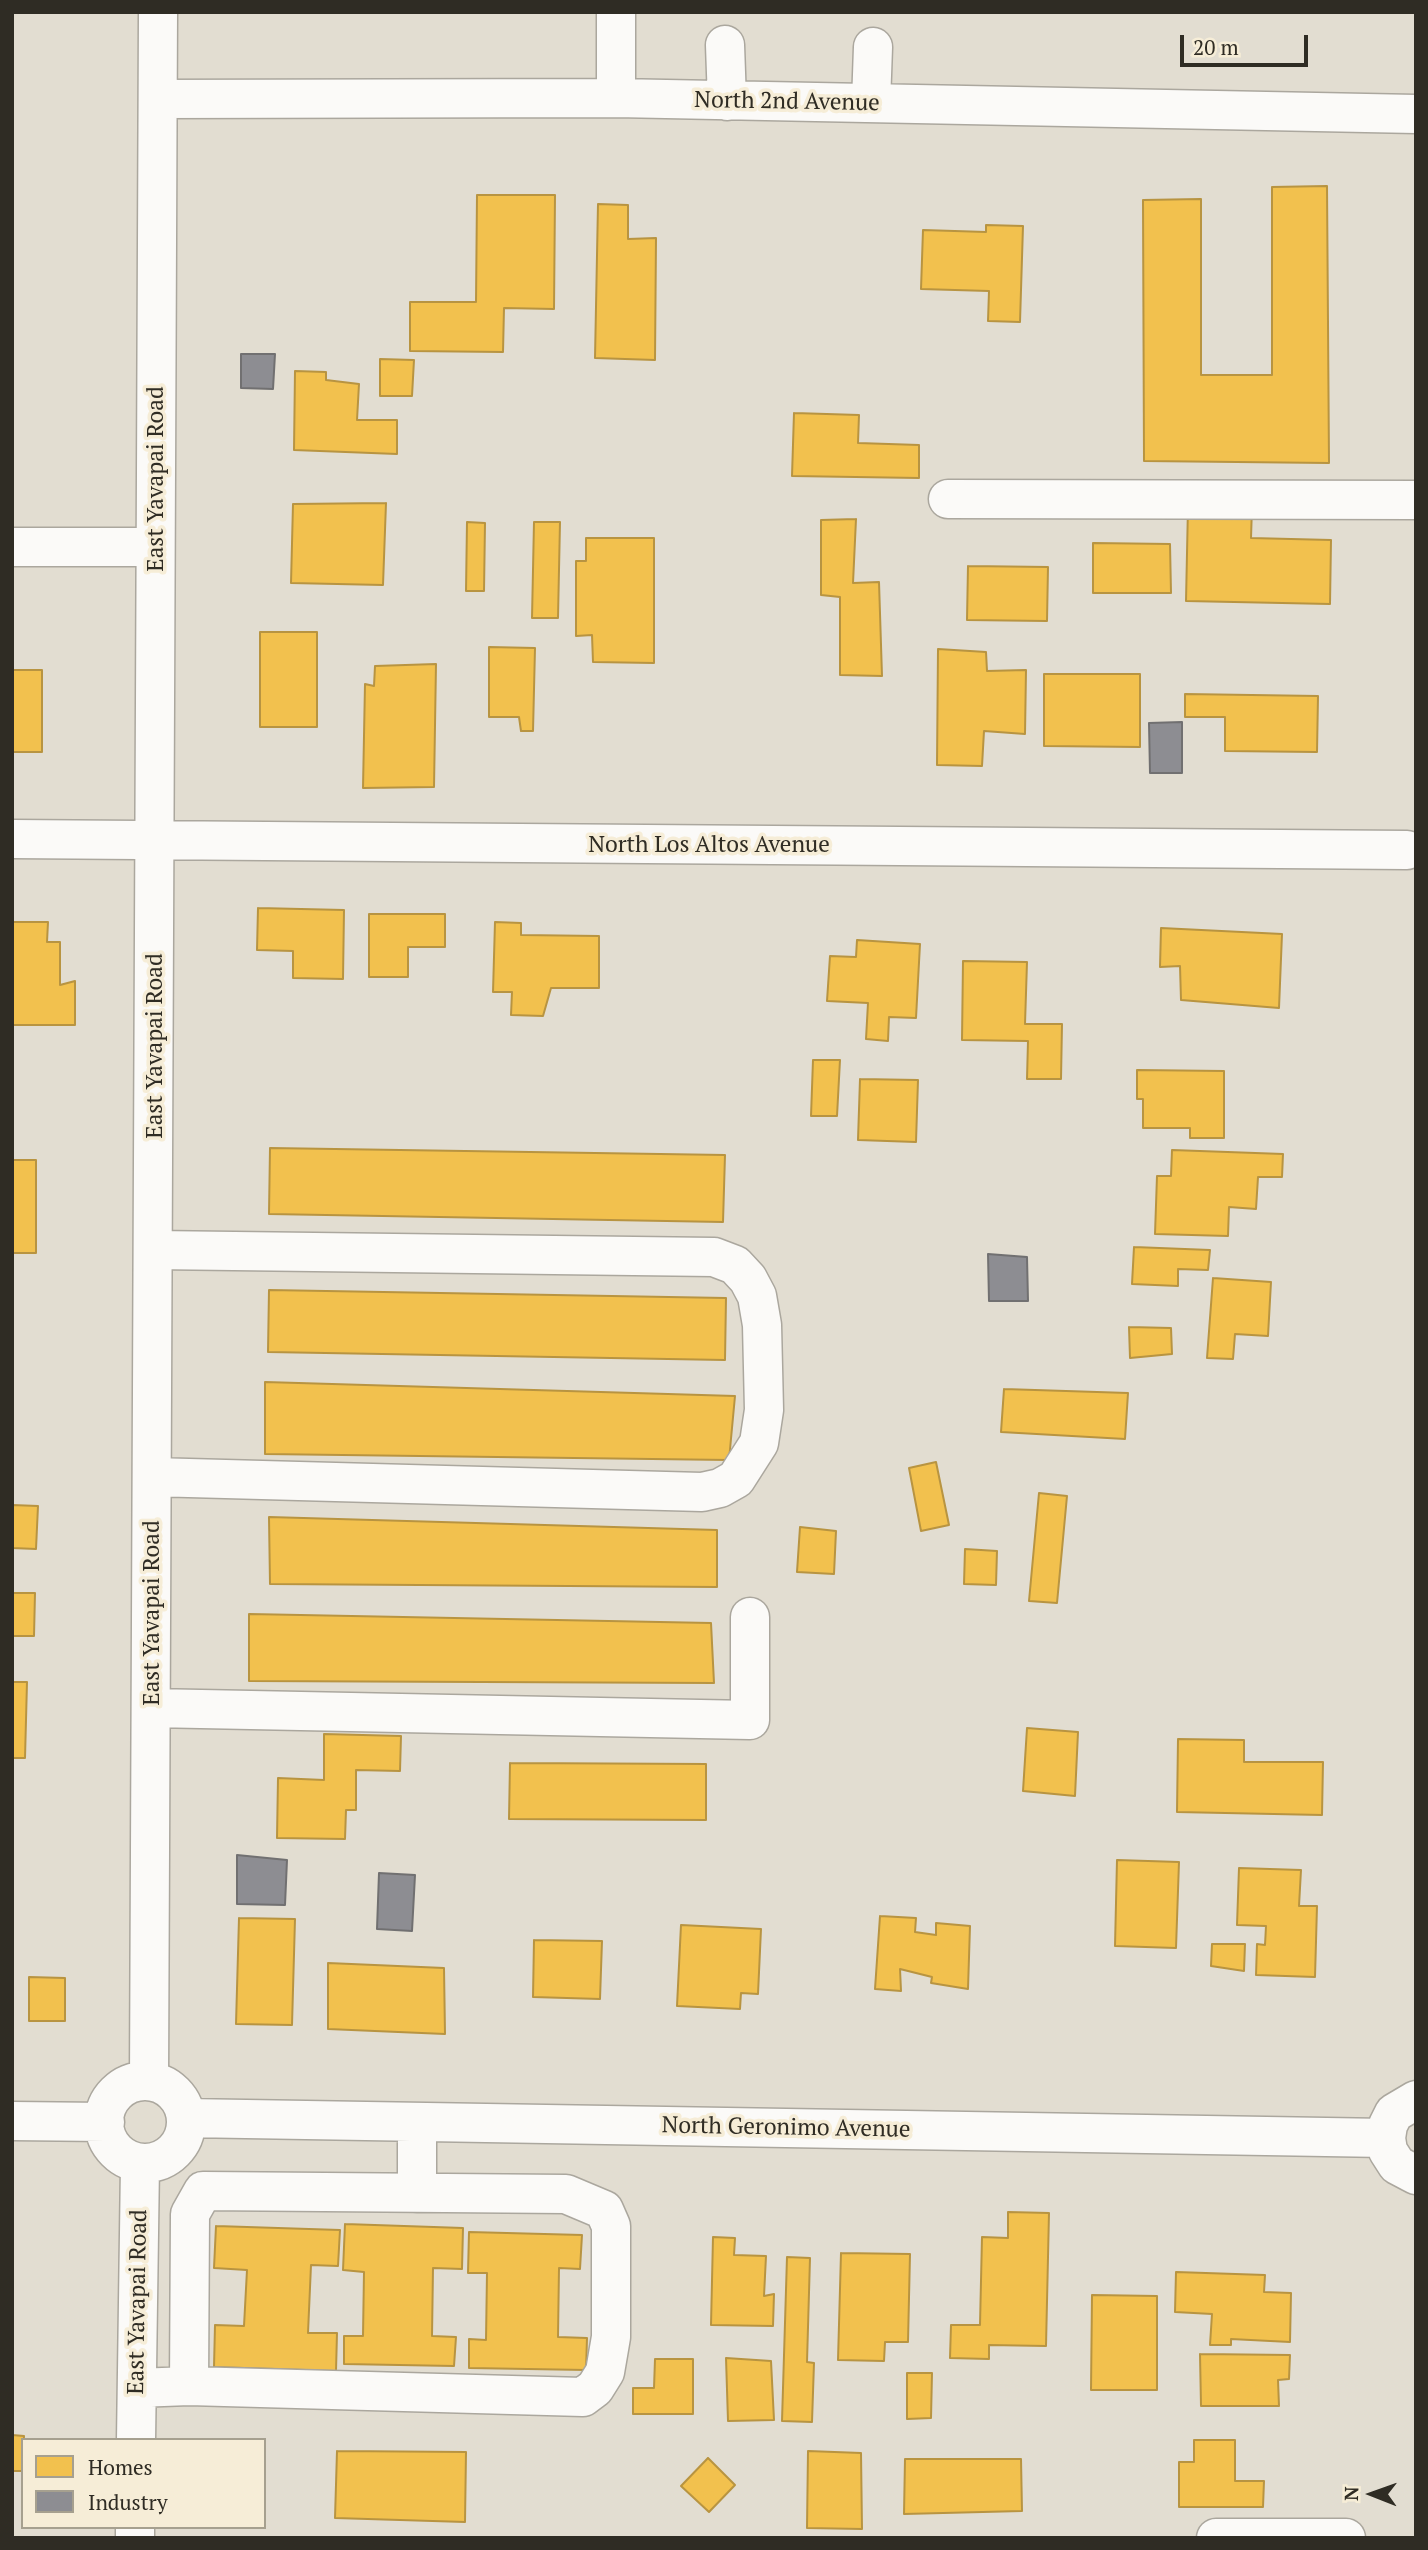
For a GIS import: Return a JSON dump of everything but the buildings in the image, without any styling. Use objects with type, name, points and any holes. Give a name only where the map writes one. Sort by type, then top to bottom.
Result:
[{"type":"street","name":"East Yavapai Road","points":[[149,2081],[158,12]]},
{"type":"street","points":[[616,12],[616,98]]},
{"type":"street","points":[[726,45],[727,101]]},
{"type":"street","points":[[871,103],[873,47]]},
{"type":"street","name":"North 2nd Avenue","points":[[158,99],[616,98],[1416,114]]},
{"type":"street","points":[[948,499],[1416,500]]},
{"type":"street","points":[[12,547],[155,548]]},
{"type":"street","name":"North Los Altos Avenue","points":[[12,839],[1413,849]]},
{"type":"street","points":[[152,1477],[702,1492],[720,1488],[736,1479],[759,1443],[764,1410],[762,1325],[757,1296],[748,1279],[735,1265],[714,1257],[154,1250]]},
{"type":"street","points":[[151,1707],[750,1720],[750,1617]]},
{"type":"street","points":[[139,2081],[163,2084],[175,2093],[186,2118],[186,2132],[180,2146],[166,2158],[140,2164],[127,2159],[114,2149],[107,2137],[105,2122],[109,2103],[119,2090],[139,2081]]},
{"type":"street","points":[[1416,2100],[1394,2113],[1386,2138],[1388,2151],[1397,2165],[1416,2175]]},
{"type":"street","name":"North Geronimo Avenue","points":[[186,2118],[1386,2138]]},
{"type":"street","points":[[12,2121],[105,2122]]},
{"type":"street","points":[[417,2122],[417,2193]]},
{"type":"street","name":"East Yavapai Road","points":[[136,2438],[140,2164]]},
{"type":"street","points":[[137,2388],[189,2386],[583,2397],[595,2388],[606,2372],[611,2337],[611,2226],[604,2210],[566,2194],[203,2190],[190,2214],[189,2386]]},
{"type":"street","points":[[1216,2538],[1346,2538]]}]
